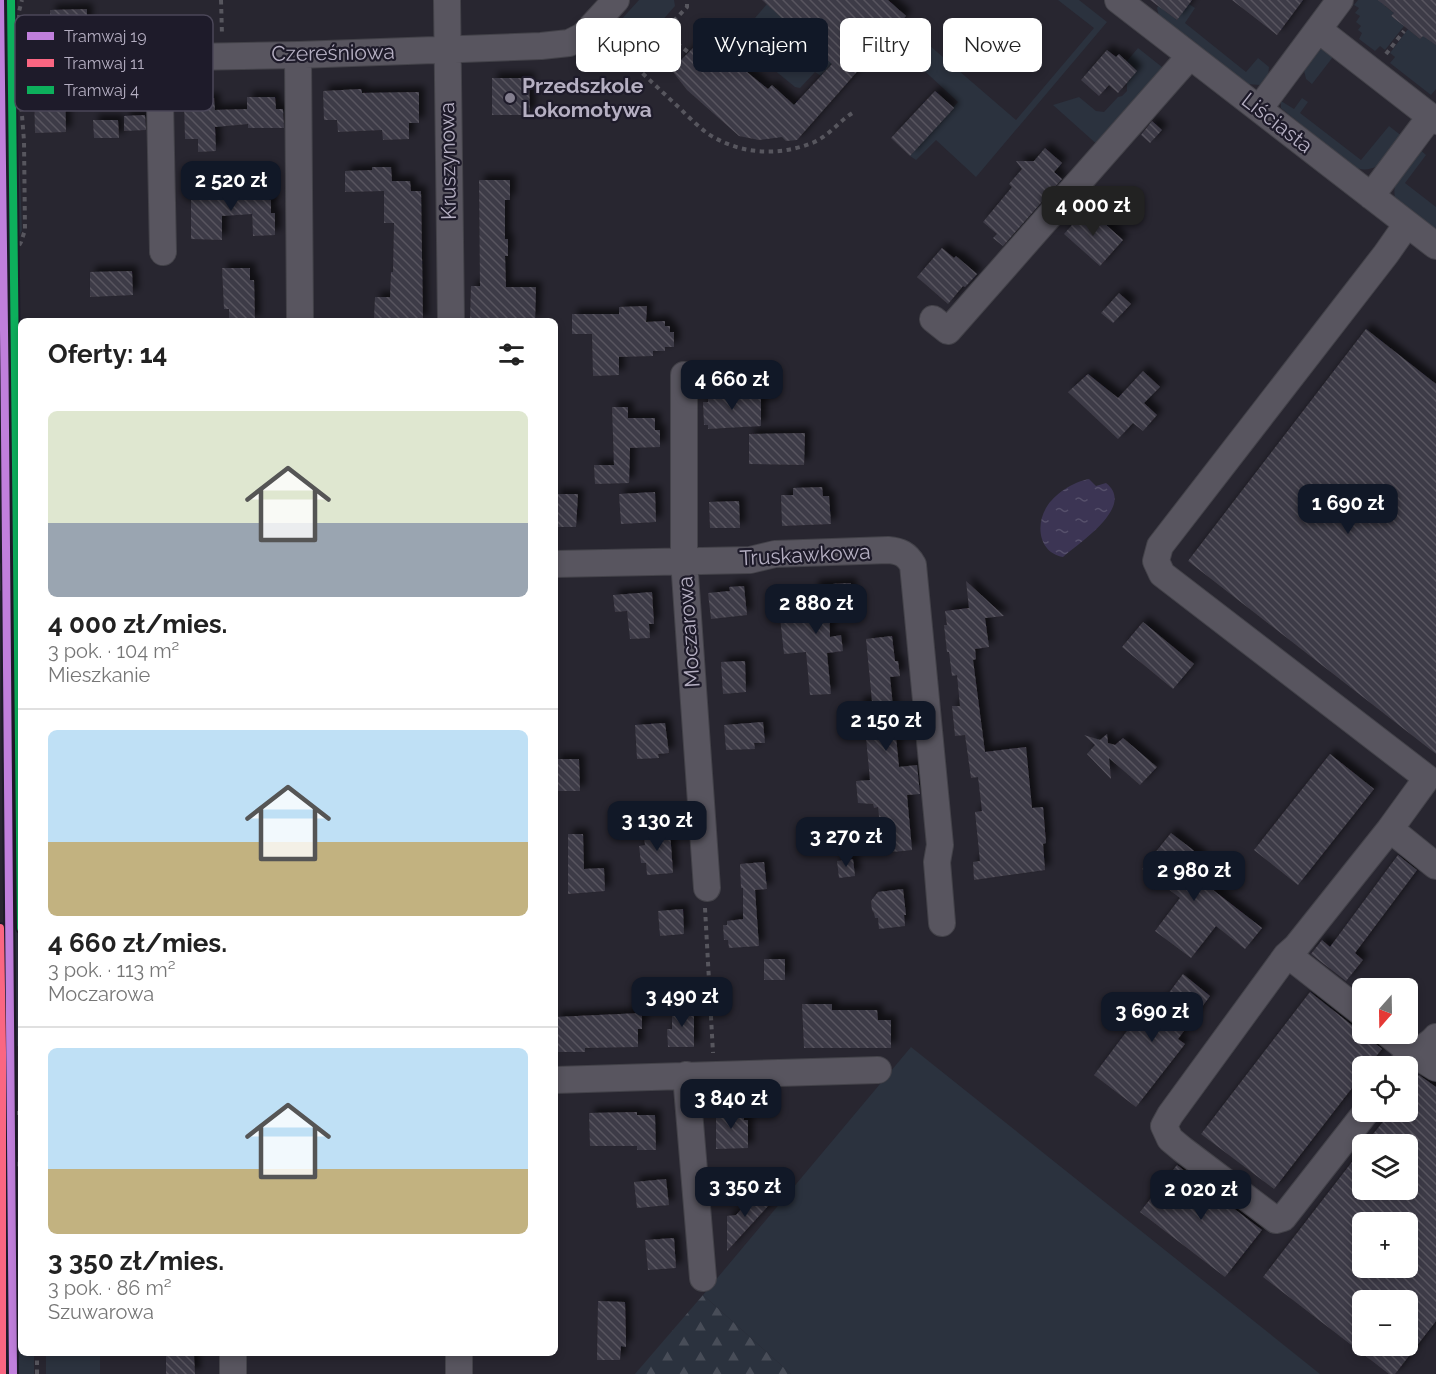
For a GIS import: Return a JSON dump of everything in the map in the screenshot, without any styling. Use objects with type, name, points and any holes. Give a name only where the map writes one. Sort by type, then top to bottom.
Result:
[{"type":"street","name":"Kruszynowa","points":[[447,0],[451,318]]},
{"type":"street","points":[[600,18],[616,0]]},
{"type":"street","name":"Liściasta","points":[[1118,0],[1436,246]]},
{"type":"street","points":[[1260,109],[1340,0]]},
{"type":"street","points":[[1319,30],[1433,119],[1371,196]]},
{"type":"street","name":"Czereśniowa","points":[[213,56],[541,46],[569,43],[576,40]]},
{"type":"street","points":[[298,55],[300,318]]},
{"type":"street","points":[[933,319],[948,331],[1190,56]]},
{"type":"street","points":[[160,111],[163,252]]},
{"type":"street","points":[[1358,1122],[1283,1218],[1275,1220],[1170,1139],[1164,1126],[1286,956],[1390,829],[1427,778],[1162,574],[1156,561],[1160,546],[1407,224]]},
{"type":"street","name":"Moczarowa","points":[[684,375],[684,560],[708,888]]},
{"type":"street","name":"Truskawkowa","points":[[558,564],[750,560],[776,554],[888,550],[903,553],[913,565],[940,844],[937,862],[942,923]]},
{"type":"street","points":[[1390,829],[1436,866]]},
{"type":"street","points":[[1288,955],[1352,1004]]},
{"type":"street","points":[[1413,1056],[1428,1047],[1436,1037]]},
{"type":"street","points":[[1418,1063],[1436,1068]]},
{"type":"street","points":[[558,1080],[878,1070]]},
{"type":"street","points":[[686,1076],[703,1278]]},
{"type":"street","points":[[233,1356],[233,1374]]},
{"type":"street","points":[[459,1356],[459,1374]]},
{"type":"path","points":[[18,15],[22,0]]},
{"type":"path","points":[[221,0],[223,56]]},
{"type":"path","points":[[676,18],[687,7],[687,0]]},
{"type":"path","points":[[1381,60],[1404,31]]},
{"type":"path","points":[[681,46],[688,52]]},
{"type":"path","points":[[641,72],[706,132],[734,147],[755,152],[778,152],[814,143],[833,131],[856,111]]},
{"type":"path","points":[[0,89],[15,88]]},
{"type":"path","points":[[18,637],[14,580],[11,259],[25,230],[22,111]]},
{"type":"path","points":[[708,888],[705,909],[715,1075]]},
{"type":"path","points":[[37,1356],[37,1374]]},
{"type":"green space","points":[[639,0],[674,0],[675,6],[664,18],[623,18]]},
{"type":"green space","points":[[1058,0],[1079,0],[1107,22],[976,177],[936,140],[916,160],[910,156],[958,102],[926,72],[931,72],[931,47],[943,57],[943,72],[960,72],[1016,120],[1094,28]]},
{"type":"green space","points":[[1163,0],[1167,0],[1161,8],[1177,20],[1189,4],[1195,8],[1185,23],[1246,72],[1258,58],[1269,67],[1268,76],[1260,85],[1247,84],[1159,16],[1157,8]]},
{"type":"green space","points":[[1358,0],[1389,0],[1385,6],[1394,13],[1391,16],[1404,26],[1385,50],[1380,46],[1375,51],[1359,39],[1362,33],[1358,30],[1361,26],[1356,22],[1360,16],[1355,13],[1359,8],[1354,5]]},
{"type":"green space","points":[[767,4],[783,18],[755,18]]},
{"type":"green space","points":[[1408,29],[1420,39],[1423,36],[1436,38],[1436,89],[1431,95],[1390,63],[1395,57],[1390,53]]},
{"type":"green space","points":[[1138,48],[1167,71],[1100,147],[1053,105],[1079,97],[1096,111],[1104,112],[1127,91],[1127,83],[1137,71],[1127,61]]},
{"type":"green space","points":[[1324,48],[1336,53],[1312,84],[1306,79],[1303,66],[1316,50]]},
{"type":"green space","points":[[777,72],[815,72],[800,88],[795,87]]},
{"type":"green space","points":[[12,92],[15,94],[15,111],[18,111],[22,230],[14,249]]},
{"type":"green space","points":[[1302,98],[1308,102],[1300,113],[1361,160],[1389,126],[1403,137],[1388,157],[1376,166],[1370,169],[1353,167],[1281,108],[1281,101],[1294,109]]},
{"type":"green space","points":[[1418,148],[1426,155],[1405,183],[1436,207],[1436,230],[1395,198],[1394,191],[1398,178]]},
{"type":"green space","points":[[9,587],[12,587],[18,671],[17,1046]]},
{"type":"green space","points":[[911,1047],[1320,1374],[791,1374],[703,1295]]},
{"type":"green space","points":[[16,1226],[18,1226],[18,1356],[34,1356],[34,1374],[18,1374]]},
{"type":"green space","points":[[703,1295],[791,1374],[635,1374]]},
{"type":"green space","points":[[46,1356],[100,1356],[100,1374],[46,1374]]},
{"type":"water","points":[[1089,479],[1096,486],[1106,483],[1113,492],[1114,502],[1110,513],[1092,533],[1063,557],[1055,555],[1045,545],[1040,531],[1046,508],[1064,489]]},
{"type":"building","points":[[762,0],[888,0],[906,16],[904,18],[840,18],[840,72],[857,72],[797,140],[786,141],[782,137],[759,140],[739,136],[687,90],[673,72],[681,72],[681,60],[693,48],[693,72],[747,72],[768,89],[772,85],[794,105],[825,72],[828,72],[832,64],[828,60],[828,18],[782,18]]},
{"type":"building","points":[[1150,0],[1192,0],[1177,20]]},
{"type":"building","points":[[1232,0],[1303,0],[1277,35]]},
{"type":"building","points":[[1378,0],[1436,0],[1436,45],[1423,36],[1420,39],[1391,16],[1394,13]]},
{"type":"building","points":[[87,9],[87,15],[50,15],[50,10]]},
{"type":"building","points":[[1107,50],[1116,57],[1119,54],[1137,71],[1118,93],[1109,85],[1099,96],[1081,80]]},
{"type":"building","points":[[492,78],[529,78],[530,115],[492,115]]},
{"type":"building","points":[[361,89],[362,93],[419,92],[419,123],[409,123],[409,139],[383,140],[382,130],[338,132],[337,120],[324,120],[323,91]]},
{"type":"building","points":[[935,91],[954,108],[910,156],[891,138]]},
{"type":"building","points":[[247,97],[275,97],[276,109],[283,109],[284,128],[248,128],[248,124],[215,127],[216,151],[198,152],[198,139],[185,139],[184,111],[213,111],[214,98],[215,110],[247,109]]},
{"type":"building","points":[[34,111],[66,111],[66,132],[35,133]]},
{"type":"building","points":[[145,115],[146,130],[124,131],[124,116]]},
{"type":"building","points":[[93,120],[118,120],[119,138],[94,138]]},
{"type":"building","points":[[1152,121],[1162,130],[1150,143],[1141,135]]},
{"type":"building","points":[[1045,148],[1062,163],[1054,172],[1062,179],[1003,246],[993,238],[997,234],[983,222],[1012,187],[1009,184],[1022,169],[1016,161],[1034,161]]},
{"type":"building","points":[[372,167],[391,167],[392,181],[410,181],[411,191],[421,191],[423,318],[374,318],[375,297],[390,297],[394,223],[384,223],[384,191],[345,192],[345,171],[372,170]]},
{"type":"building","points":[[479,180],[510,180],[510,200],[505,200],[505,239],[508,239],[508,256],[505,256],[506,287],[536,287],[535,318],[470,318],[471,286],[480,286]]},
{"type":"building","points":[[252,183],[252,200],[271,200],[271,213],[275,213],[275,235],[253,236],[252,207],[252,214],[222,216],[222,240],[191,239],[191,200],[218,200],[219,184]]},
{"type":"building","points":[[1087,208],[1123,240],[1100,266],[1064,234]]},
{"type":"building","points":[[942,248],[954,258],[956,256],[977,274],[948,304],[917,277]]},
{"type":"building","points":[[222,268],[250,268],[250,280],[254,280],[255,318],[229,318],[229,309],[224,309]]},
{"type":"building","points":[[132,271],[133,295],[90,297],[90,272]]},
{"type":"building","points":[[1119,293],[1131,304],[1113,323],[1101,313]]},
{"type":"building","points":[[647,306],[646,322],[665,321],[665,326],[670,326],[670,332],[674,332],[674,347],[665,347],[665,351],[653,351],[653,356],[619,357],[619,375],[593,376],[592,334],[572,334],[572,314],[619,314],[619,307]]},
{"type":"building","points":[[1366,329],[1436,384],[1436,754],[1188,561]]},
{"type":"building","points":[[1143,371],[1160,387],[1144,403],[1157,415],[1143,431],[1133,423],[1118,439],[1068,392],[1088,374],[1118,398]]},
{"type":"building","points":[[746,392],[746,397],[761,396],[761,426],[708,429],[708,425],[704,425],[703,402],[708,402],[708,393]]},
{"type":"building","points":[[612,407],[628,407],[628,418],[655,418],[655,430],[660,430],[660,447],[630,448],[629,483],[595,484],[594,465],[614,465]]},
{"type":"building","points":[[805,433],[804,465],[749,464],[749,434]]},
{"type":"building","points":[[822,487],[823,496],[829,496],[831,524],[782,526],[781,495],[793,495],[793,488]]},
{"type":"building","points":[[655,492],[656,522],[621,524],[619,494]]},
{"type":"building","points":[[558,494],[578,494],[576,527],[558,527]]},
{"type":"building","points":[[739,501],[740,528],[710,528],[709,502]]},
{"type":"building","points":[[966,581],[1004,616],[985,618],[989,647],[975,649],[976,659],[973,660],[985,752],[1026,747],[1032,808],[1043,807],[1046,843],[1043,844],[1045,870],[974,880],[973,862],[980,861],[975,812],[982,811],[978,777],[971,778],[965,735],[955,736],[952,706],[960,706],[957,675],[952,676],[944,625],[947,625],[945,611],[969,608]]},
{"type":"building","points":[[851,583],[851,601],[829,602],[830,637],[841,635],[843,651],[827,653],[831,694],[810,695],[806,652],[784,654],[780,617],[809,614],[809,603],[814,602],[813,585]]},
{"type":"building","points":[[744,586],[747,615],[711,619],[708,593],[730,591],[729,587]]},
{"type":"building","points":[[652,592],[654,624],[649,624],[650,638],[630,639],[627,611],[615,612],[613,595]]},
{"type":"building","points":[[1143,622],[1194,664],[1173,689],[1122,647]]},
{"type":"building","points":[[892,636],[895,661],[898,661],[900,676],[890,677],[899,767],[917,765],[920,794],[907,795],[912,850],[883,853],[878,807],[874,808],[873,804],[858,803],[856,781],[870,780],[866,738],[861,739],[858,702],[872,701],[866,639]]},
{"type":"building","points":[[745,661],[746,692],[723,694],[721,662]]},
{"type":"building","points":[[763,722],[765,743],[754,743],[755,749],[726,750],[724,725]]},
{"type":"building","points":[[665,723],[669,753],[658,754],[659,758],[637,759],[635,725]]},
{"type":"building","points":[[1107,734],[1108,743],[1115,745],[1123,738],[1157,767],[1140,785],[1109,758],[1111,779],[1087,754],[1095,745],[1084,735],[1100,740]]},
{"type":"building","points":[[1330,754],[1374,789],[1298,885],[1254,850]]},
{"type":"building","points":[[558,759],[579,759],[580,791],[558,791]]},
{"type":"building","points":[[654,826],[661,832],[670,831],[673,873],[647,875],[646,863],[641,863],[639,846],[645,845],[644,837]]},
{"type":"building","points":[[1171,833],[1202,857],[1190,872],[1262,928],[1245,949],[1216,926],[1191,958],[1155,931],[1180,898],[1142,869]]},
{"type":"building","points":[[568,834],[583,834],[584,869],[604,868],[605,891],[568,894]]},
{"type":"building","points":[[1398,855],[1417,870],[1355,953],[1363,960],[1346,981],[1311,954],[1322,940],[1330,947]]},
{"type":"building","points":[[853,859],[855,876],[839,878],[837,861]]},
{"type":"building","points":[[764,862],[767,889],[755,890],[759,946],[729,948],[728,940],[724,940],[723,925],[727,925],[727,921],[743,919],[740,864]]},
{"type":"building","points":[[903,889],[905,926],[879,929],[878,918],[875,918],[871,901],[878,892]]},
{"type":"building","points":[[683,909],[684,934],[660,936],[658,911]]},
{"type":"building","points":[[764,959],[785,959],[785,980],[764,980]]},
{"type":"building","points":[[1183,974],[1210,996],[1178,1039],[1185,1044],[1136,1107],[1094,1075],[1142,1011],[1151,1017]]},
{"type":"building","points":[[1310,992],[1352,1025],[1352,1044],[1376,1044],[1382,1049],[1376,1056],[1352,1056],[1352,1088],[1274,1189],[1201,1134]]},
{"type":"building","points":[[802,1004],[832,1004],[832,1010],[877,1010],[878,1020],[891,1020],[891,1048],[804,1048]]},
{"type":"building","points":[[694,1006],[694,1047],[668,1047],[667,1029],[672,1029],[672,1007]]},
{"type":"building","points":[[642,1013],[642,1029],[638,1029],[638,1047],[585,1048],[585,1052],[558,1052],[558,1017]]},
{"type":"building","points":[[1419,1075],[1436,1087],[1436,1321],[1418,1344],[1418,1290],[1352,1290],[1352,1346],[1263,1277],[1352,1162],[1352,1200],[1418,1200],[1418,1134],[1373,1134],[1383,1122],[1418,1122]]},
{"type":"building","points":[[716,1110],[744,1110],[744,1120],[748,1120],[748,1148],[716,1149]]},
{"type":"building","points":[[637,1112],[637,1115],[655,1115],[656,1150],[637,1150],[637,1146],[590,1146],[589,1113]]},
{"type":"building","points":[[1177,1165],[1262,1230],[1225,1277],[1140,1212]]},
{"type":"building","points":[[666,1179],[669,1205],[637,1208],[634,1182]]},
{"type":"building","points":[[758,1191],[769,1205],[727,1251],[727,1216],[736,1215]]},
{"type":"building","points":[[674,1238],[676,1268],[648,1270],[645,1240]]},
{"type":"building","points":[[598,1301],[625,1302],[626,1347],[621,1346],[620,1360],[597,1360]]},
{"type":"building","points":[[166,1356],[194,1356],[195,1374],[166,1374]]},
{"type":"building","points":[[1366,1356],[1409,1356],[1395,1374],[1389,1374]]},
{"type":"tram line","name":"19","points":[[0,0],[10,859],[13,1374]]},
{"type":"tram line","name":"4","points":[[11,0],[18,650]]},
{"type":"tram line","name":"11","points":[[0,928],[2,1374]]},
{"type":"place","name":"Przedszkole Lokomotywa","points":[[510,98]]}]
